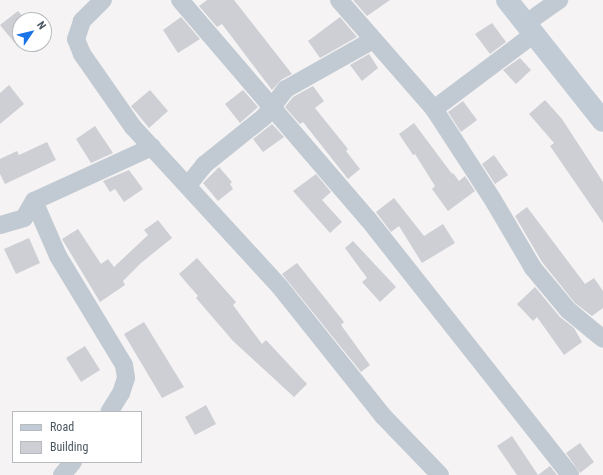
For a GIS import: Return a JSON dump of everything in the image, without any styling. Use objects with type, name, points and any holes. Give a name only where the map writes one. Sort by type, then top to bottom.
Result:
[{"type":"main road","points":[[507,0],[603,121]]},
{"type":"street","points":[[103,0],[82,21],[76,39],[82,54],[133,126],[280,287],[383,416],[440,475]]},
{"type":"street","points":[[180,0],[368,219],[570,475]]},
{"type":"street","points":[[339,0],[434,108],[493,200],[533,268],[568,310],[603,339]]},
{"type":"street","points":[[434,108],[529,29],[559,0]]},
{"type":"street","points":[[188,185],[204,165],[264,117],[286,89],[373,40]]},
{"type":"street","points":[[0,225],[24,218],[34,201],[152,147]]},
{"type":"street","points":[[34,201],[58,256],[124,365],[126,378],[121,393],[109,411]]},
{"type":"street","points":[[62,475],[73,463]]},
{"type":"building","points":[[207,0],[234,0],[292,74],[281,80],[272,90],[222,24],[217,27],[199,6]]},
{"type":"building","points":[[353,0],[390,0],[367,16]]},
{"type":"building","points":[[12,16],[12,40],[0,25]]},
{"type":"building","points":[[181,17],[200,39],[178,53],[163,30]]},
{"type":"building","points":[[340,17],[357,37],[320,58],[308,41]]},
{"type":"building","points":[[492,23],[506,42],[490,54],[475,34]]},
{"type":"building","points":[[369,54],[378,68],[362,81],[350,65]]},
{"type":"building","points":[[520,58],[531,70],[516,84],[503,70]]},
{"type":"building","points":[[9,85],[24,104],[0,124],[0,93]]},
{"type":"building","points":[[313,86],[324,101],[315,108],[348,149],[346,151],[360,169],[348,179],[303,122],[300,124],[285,107],[293,97]]},
{"type":"building","points":[[150,90],[168,111],[149,128],[131,106]]},
{"type":"building","points":[[243,90],[258,107],[240,123],[225,104]]},
{"type":"building","points":[[545,100],[562,119],[603,182],[603,223],[550,146],[554,143],[529,114]]},
{"type":"building","points":[[463,101],[477,120],[461,132],[448,112]]},
{"type":"building","points":[[414,123],[452,174],[453,173],[459,181],[465,176],[475,191],[448,211],[432,189],[435,186],[415,154],[413,155],[399,134]]},
{"type":"building","points":[[272,124],[284,137],[263,152],[253,139]]},
{"type":"building","points":[[95,126],[113,153],[91,163],[76,139]]},
{"type":"building","points":[[47,142],[56,160],[5,184],[0,174],[0,159],[17,151],[19,155]]},
{"type":"building","points":[[494,155],[508,175],[495,184],[482,164]]},
{"type":"building","points":[[219,167],[232,182],[230,184],[233,189],[218,201],[203,183]]},
{"type":"building","points":[[129,170],[143,189],[124,202],[115,189],[110,192],[103,181]]},
{"type":"building","points":[[316,174],[331,192],[322,200],[342,222],[330,233],[293,191]]},
{"type":"building","points":[[394,198],[424,236],[443,224],[455,243],[422,263],[399,226],[391,232],[376,212]]},
{"type":"building","points":[[527,207],[585,284],[594,278],[603,291],[603,308],[592,316],[575,303],[542,262],[515,216]]},
{"type":"building","points":[[158,220],[172,238],[141,263],[123,281],[125,285],[100,302],[62,239],[78,229],[101,264],[108,259],[114,267],[148,235],[144,230]]},
{"type":"building","points":[[29,238],[40,263],[16,274],[4,249]]},
{"type":"building","points":[[353,241],[396,287],[380,302],[362,282],[367,278],[345,248]]},
{"type":"building","points":[[197,258],[236,302],[233,305],[262,344],[266,340],[307,384],[294,397],[233,341],[196,298],[198,296],[179,274]]},
{"type":"building","points":[[297,263],[344,322],[341,325],[370,365],[361,372],[282,274]]},
{"type":"building","points":[[535,287],[560,317],[574,328],[582,342],[564,355],[537,317],[533,321],[517,304]]},
{"type":"building","points":[[144,322],[184,387],[162,398],[124,334]]},
{"type":"building","points":[[85,346],[100,370],[81,382],[66,358]]},
{"type":"building","points":[[206,405],[216,424],[195,435],[185,417]]},
{"type":"building","points":[[512,436],[538,475],[517,475],[497,446]]},
{"type":"building","points":[[580,443],[594,462],[580,473],[566,453]]},
{"type":"building","points":[[550,466],[557,475],[538,475]]}]
